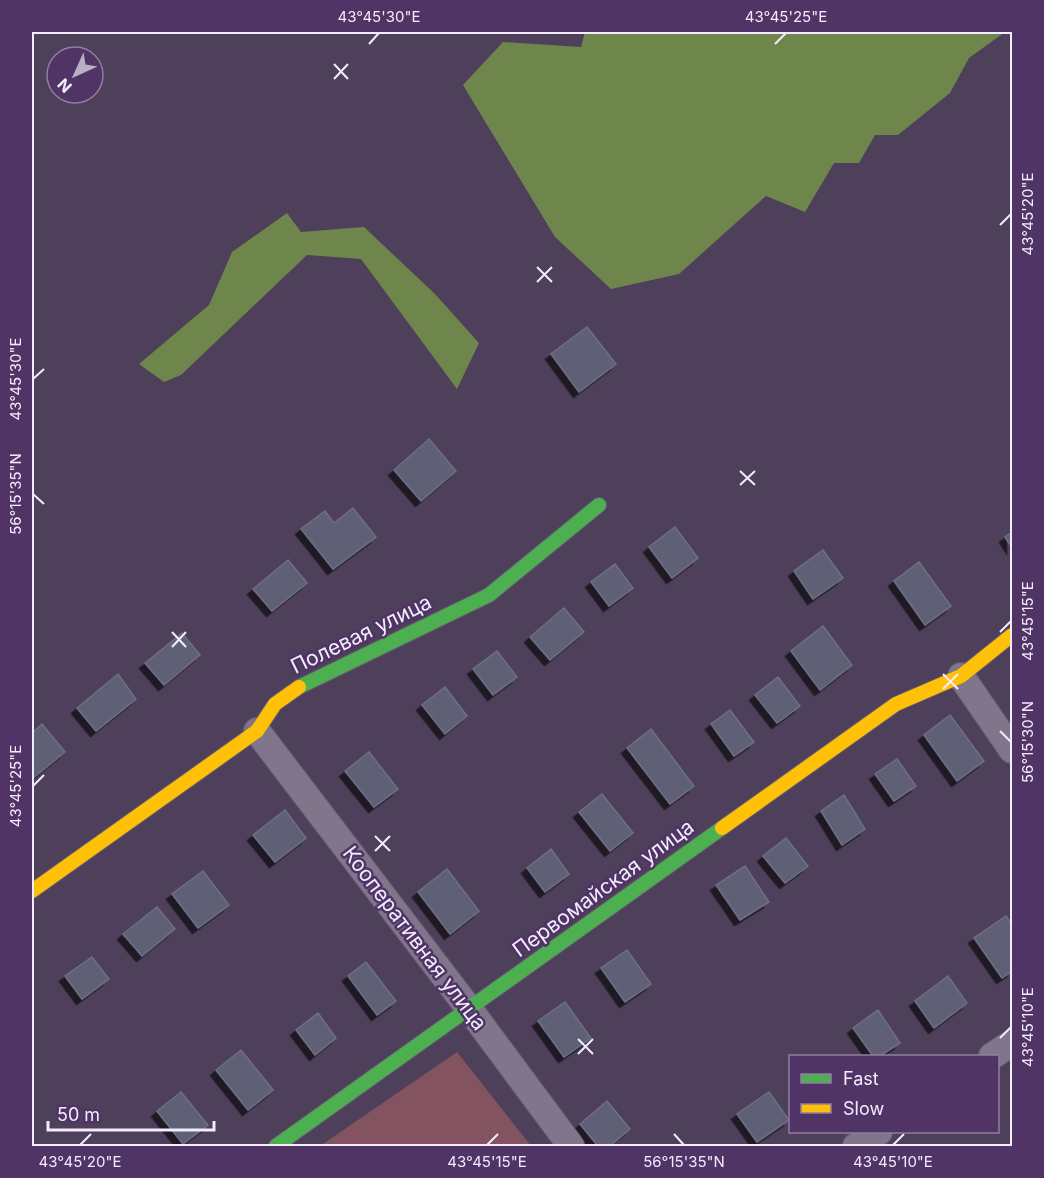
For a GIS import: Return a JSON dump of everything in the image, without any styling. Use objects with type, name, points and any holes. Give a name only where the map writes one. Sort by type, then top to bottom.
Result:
[{"type":"street","name":"Полевая улица","points":[[32,891],[257,731],[275,704],[307,681],[489,595],[599,505]]},
{"type":"street","name":"Первомайская улица","points":[[276,1146],[470,1010],[896,704],[961,676],[1012,635]]},
{"type":"street","points":[[961,676],[1012,750]]},
{"type":"street","name":"Кооперативная улица","points":[[257,731],[571,1146]]},
{"type":"street","points":[[994,1055],[1012,1043]]},
{"type":"street","points":[[856,1146],[876,1133]]},
{"type":"shaded area","points":[[585,32],[1005,32],[969,58],[950,93],[898,135],[875,135],[859,163],[834,163],[805,212],[766,196],[679,274],[611,289],[555,237],[463,85],[503,42],[581,47]]},
{"type":"shaded area","points":[[287,213],[301,232],[364,227],[435,294],[479,343],[457,389],[361,259],[307,255],[181,375],[164,382],[139,364],[209,305],[232,252]]},
{"type":"shaded area","points":[[457,1052],[531,1146],[320,1146]]},
{"type":"building","points":[[587,327],[616,364],[579,392],[551,354]]},
{"type":"building","points":[[429,439],[456,471],[421,501],[394,470]]},
{"type":"building","points":[[353,508],[376,537],[333,569],[301,529],[325,511],[334,523]]},
{"type":"building","points":[[675,527],[698,558],[672,578],[649,547]]},
{"type":"building","points":[[1012,532],[1012,548],[1005,537]]},
{"type":"building","points":[[823,550],[843,578],[813,599],[794,571]]},
{"type":"building","points":[[288,560],[307,583],[272,611],[253,589]]},
{"type":"building","points":[[919,562],[951,606],[925,625],[894,581]]},
{"type":"building","points":[[615,564],[633,588],[609,606],[591,582]]},
{"type":"building","points":[[564,608],[584,632],[550,660],[530,637]]},
{"type":"building","points":[[823,626],[852,665],[820,690],[791,651]]},
{"type":"building","points":[[182,633],[200,655],[164,685],[145,663]]},
{"type":"building","points":[[497,651],[517,677],[493,695],[473,669]]},
{"type":"building","points":[[118,674],[136,699],[96,731],[77,708]]},
{"type":"building","points":[[778,677],[800,706],[777,723],[755,695]]},
{"type":"building","points":[[445,687],[467,716],[445,734],[422,705]]},
{"type":"building","points":[[730,710],[754,742],[734,756],[711,724]]},
{"type":"building","points":[[950,715],[984,761],[957,781],[924,735]]},
{"type":"building","points":[[42,724],[65,752],[33,778],[32,733]]},
{"type":"building","points":[[651,729],[694,786],[670,804],[627,748]]},
{"type":"building","points":[[369,752],[398,789],[374,807],[345,771]]},
{"type":"building","points":[[897,759],[916,786],[894,801],[875,774]]},
{"type":"building","points":[[602,794],[633,833],[610,851],[579,812]]},
{"type":"building","points":[[844,795],[865,829],[842,845],[821,811]]},
{"type":"building","points":[[285,810],[306,838],[275,862],[253,835]]},
{"type":"building","points":[[786,838],[808,866],[785,883],[763,856]]},
{"type":"building","points":[[551,849],[569,874],[545,892],[527,868]]},
{"type":"building","points":[[745,866],[769,902],[740,920],[716,885]]},
{"type":"building","points":[[447,869],[479,911],[450,934],[418,892]]},
{"type":"building","points":[[203,871],[229,905],[198,928],[172,894]]},
{"type":"building","points":[[157,907],[175,929],[142,956],[123,934]]},
{"type":"building","points":[[1006,916],[1012,925],[1012,971],[1002,978],[974,938]]},
{"type":"building","points":[[627,950],[651,984],[625,1002],[601,968]]},
{"type":"building","points":[[92,957],[109,979],[82,999],[65,976]]},
{"type":"building","points":[[366,962],[396,1001],[377,1015],[348,976]]},
{"type":"building","points":[[948,976],[967,1003],[934,1028],[915,1001]]},
{"type":"building","points":[[565,1002],[591,1038],[564,1057],[538,1021]]},
{"type":"building","points":[[878,1010],[900,1043],[882,1055],[872,1055],[853,1028]]},
{"type":"building","points":[[318,1013],[336,1038],[315,1055],[296,1030]]},
{"type":"building","points":[[241,1050],[273,1090],[248,1110],[216,1070]]},
{"type":"building","points":[[181,1092],[208,1125],[183,1144],[157,1111]]},
{"type":"building","points":[[769,1092],[789,1120],[757,1142],[737,1114]]},
{"type":"building","points":[[607,1101],[630,1129],[610,1146],[598,1146],[580,1124]]},
{"type":"traffic: fast","points":[[299,687],[489,595],[599,505]]},
{"type":"traffic: fast","points":[[276,1146],[722,828]]},
{"type":"traffic: slow","points":[[722,828],[896,704],[961,676],[1012,635]]},
{"type":"traffic: slow","points":[[32,891],[257,731],[275,704],[299,687]]}]
